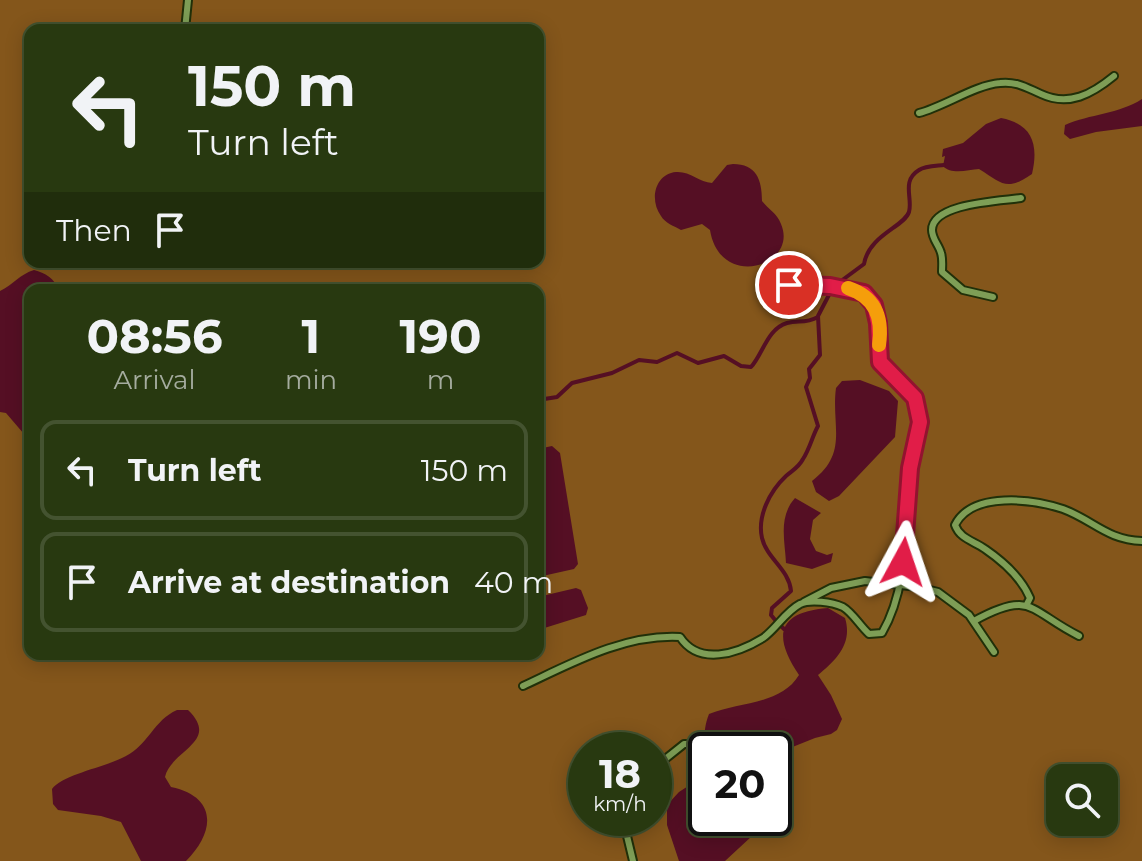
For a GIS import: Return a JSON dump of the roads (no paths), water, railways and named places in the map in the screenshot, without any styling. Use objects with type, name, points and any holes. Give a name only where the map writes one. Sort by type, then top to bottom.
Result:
[{"type":"lane","points":[[186,24],[188,0]]},
{"type":"lane","points":[[919,113],[996,83],[1014,83],[1052,99],[1070,99],[1087,96],[1114,76]]},
{"type":"lane","points":[[993,297],[963,290],[942,272],[942,254],[932,234],[932,227],[935,219],[960,206],[1021,198]]},
{"type":"lane","points":[[789,285],[830,286],[864,293],[874,305],[880,362],[915,398],[920,422],[910,468],[900,586],[882,633],[875,635],[864,630],[843,607],[816,602],[801,604]]},
{"type":"lane","points":[[1027,604],[1030,598],[1016,574],[985,549],[958,534],[955,525],[958,518],[969,509],[993,502],[1031,501],[1065,510],[1113,536],[1142,541]]},
{"type":"lane","points":[[523,686],[632,640],[655,636],[680,637],[687,648],[715,656],[762,639],[801,604],[831,588],[865,581],[938,592],[974,621],[994,652]]},
{"type":"lane","points":[[974,621],[1014,604],[1027,604],[1079,636]]},
{"type":"lane","points":[[627,836],[633,861]]},
{"type":"waterway","points":[[841,281],[864,264],[872,246],[906,217],[910,207],[909,184],[914,174],[924,168],[944,165]]},
{"type":"waterway","points":[[776,621],[771,615],[772,608],[791,591],[786,576],[768,552],[762,538],[761,521],[770,496],[801,462],[818,426],[806,387],[810,378],[809,369],[820,355],[818,316],[832,289]]},
{"type":"waterway","points":[[544,399],[557,397],[572,383],[612,373],[639,360],[657,362],[677,353],[698,363],[724,356],[741,366],[751,367],[780,326],[818,317]]},
{"type":"waterway","points":[[781,626],[784,629]]}]
